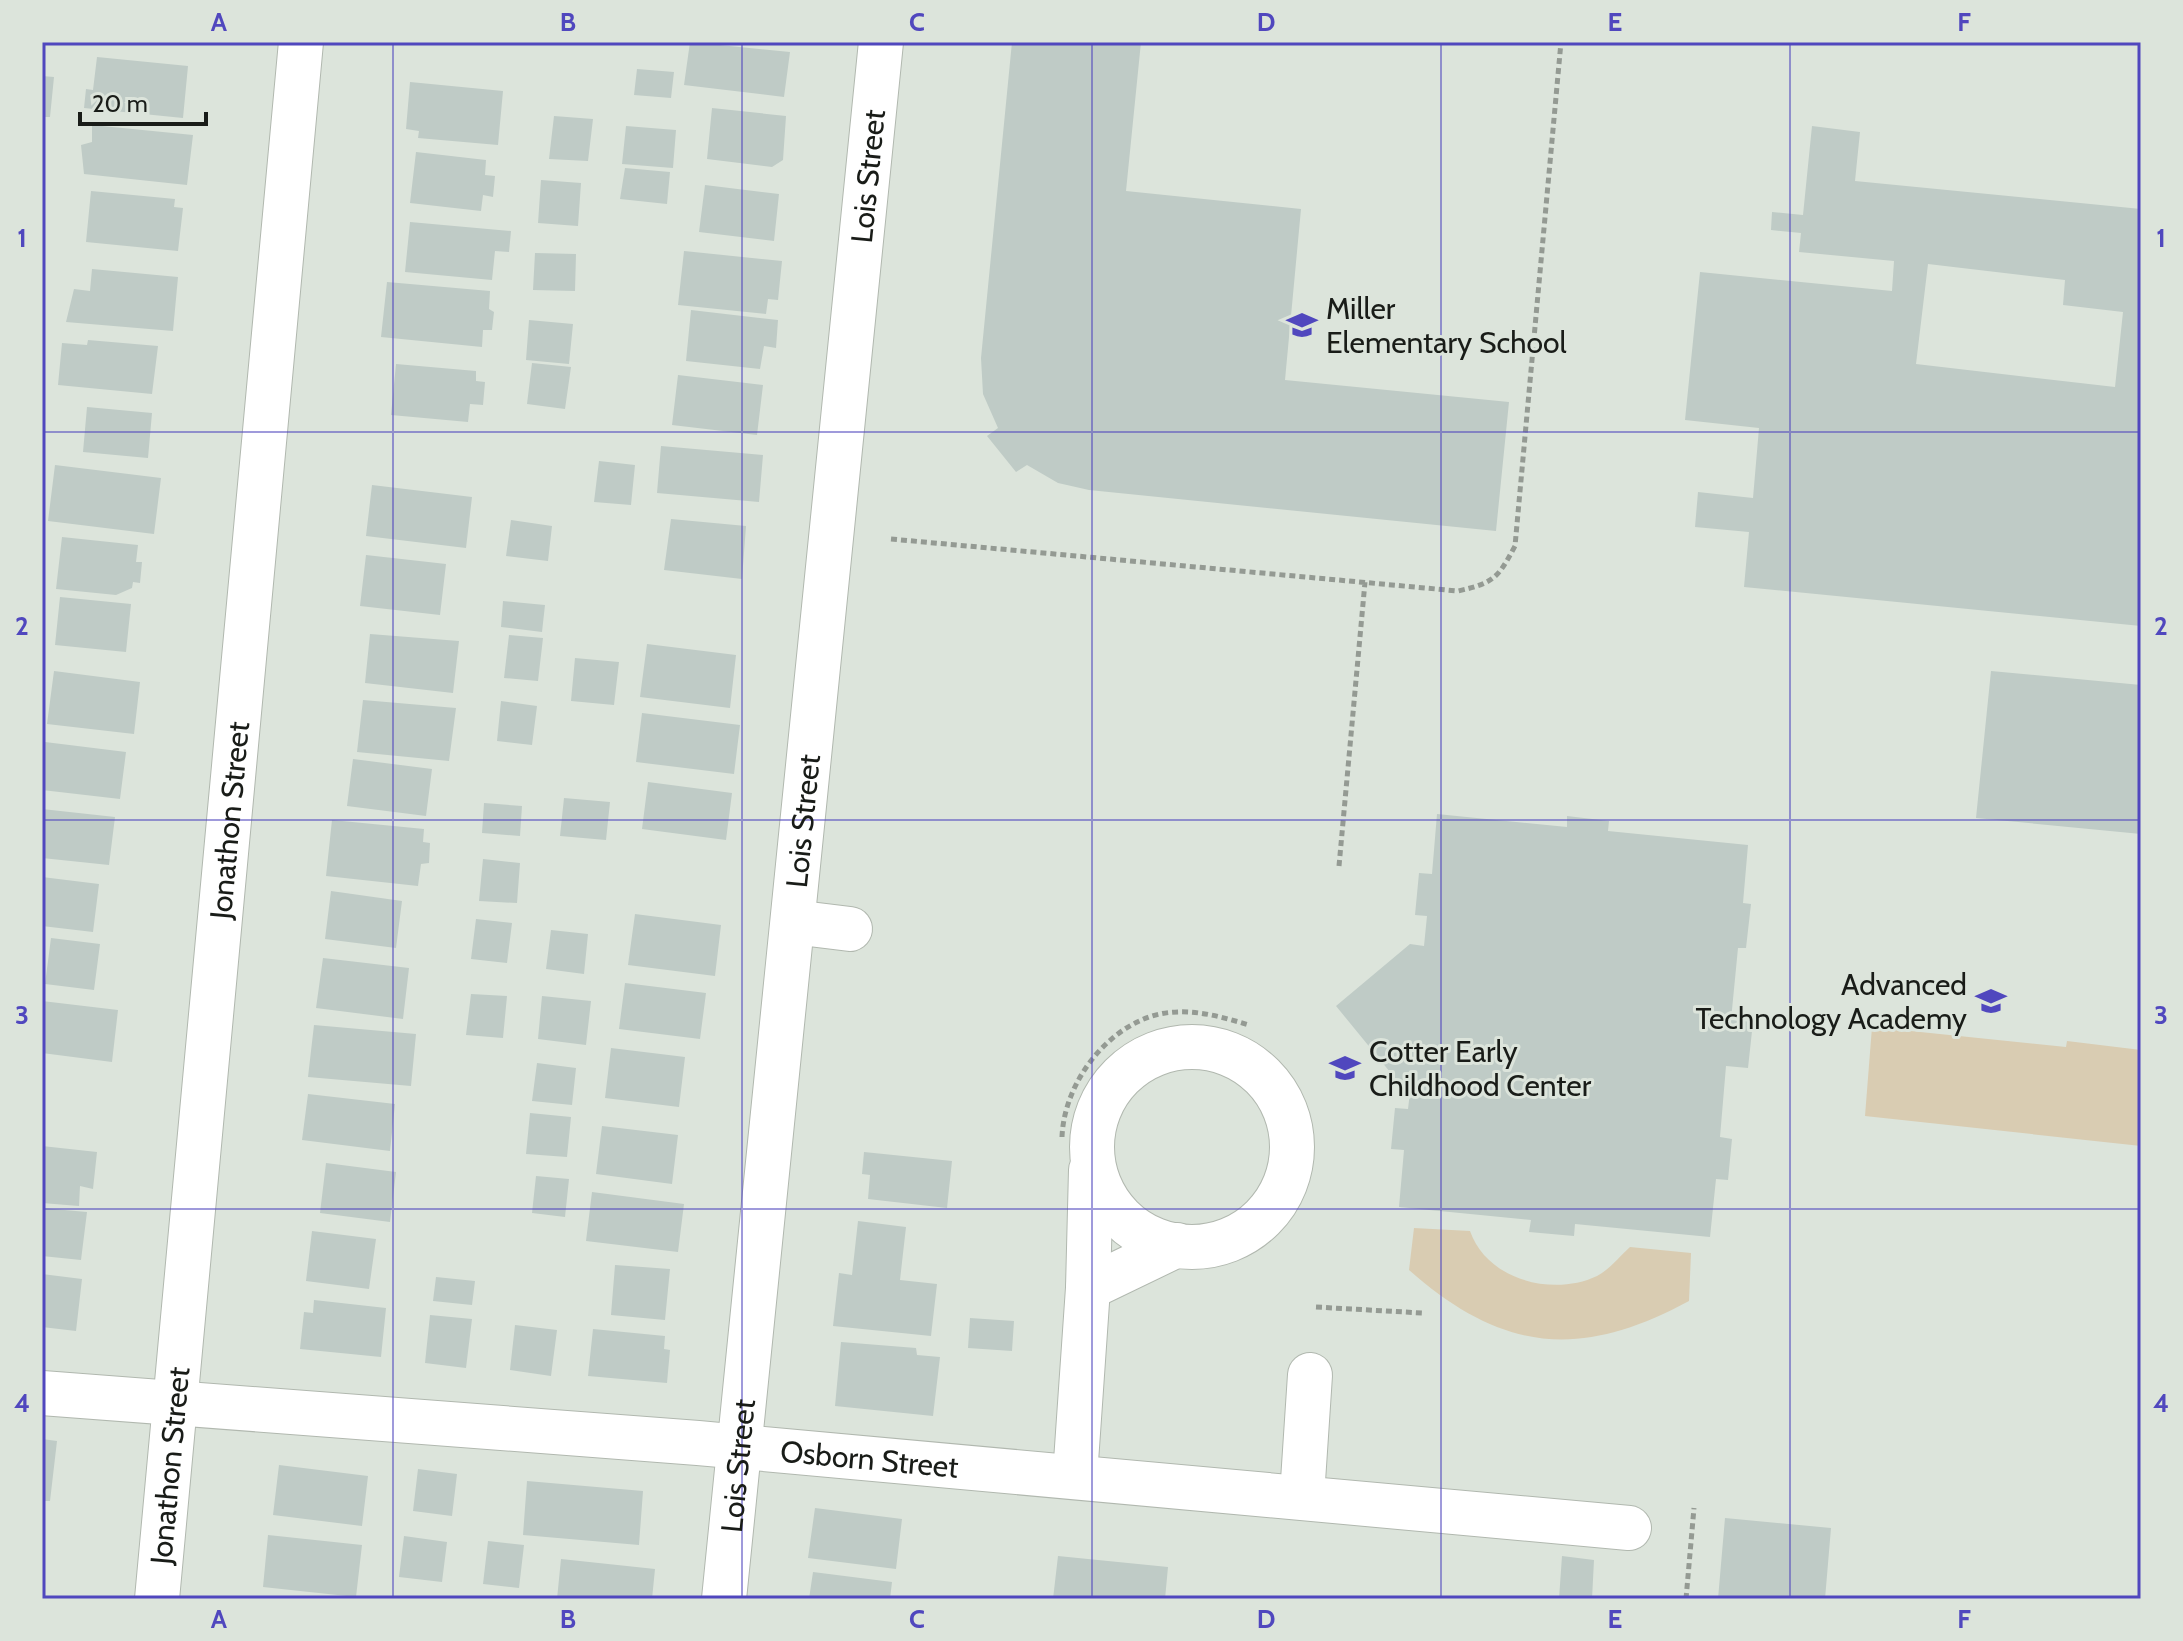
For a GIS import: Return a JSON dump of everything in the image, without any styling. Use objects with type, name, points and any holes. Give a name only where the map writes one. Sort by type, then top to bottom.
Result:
[{"type":"street","name":"Jonathon Street","points":[[157,1599],[301,42]]},
{"type":"street","name":"Lois Street","points":[[724,1599],[881,42]]},
{"type":"street","points":[[793,922],[850,929]]},
{"type":"street","points":[[1075,1476],[1088,1288],[1092,1143],[1098,1111],[1115,1083],[1140,1062],[1171,1049],[1204,1047],[1236,1057],[1263,1076],[1282,1103],[1292,1135],[1291,1167],[1279,1199],[1257,1224],[1229,1241],[1196,1247],[1163,1243],[1134,1228],[1110,1206],[1096,1176],[1092,1143]]},
{"type":"street","points":[[1088,1288],[1177,1245]]},
{"type":"street","points":[[1302,1496],[1310,1375]]},
{"type":"street","name":"Osborn Street","points":[[42,1393],[740,1447],[1456,1509],[1629,1528]]},
{"type":"path","points":[[891,539],[1458,591],[1488,584],[1503,569],[1515,546],[1561,42]]},
{"type":"path","points":[[1339,866],[1365,582]]},
{"type":"path","points":[[1316,1307],[1422,1313]]},
{"type":"path","points":[[1686,1599],[1694,1508]]},
{"type":"shaded area","points":[[1872,1027],[2066,1047],[2067,1041],[2141,1050],[2141,1146],[1865,1116]]},
{"type":"shaded area","points":[[1414,1228],[1470,1231],[1491,1262],[1523,1280],[1542,1284],[1561,1285],[1597,1276],[1630,1247],[1691,1253],[1689,1301],[1612,1333],[1577,1339],[1543,1338],[1510,1331],[1477,1318],[1443,1297],[1409,1270]]},
{"type":"building","points":[[690,42],[790,52],[784,97],[684,85]]},
{"type":"building","name":"Miller Elementary School","points":[[1012,42],[1141,42],[1126,191],[1301,209],[1285,380],[1509,402],[1496,531],[1089,490],[1058,483],[1027,465],[1016,472],[987,436],[998,428],[983,394],[981,358]]},
{"type":"building","points":[[97,57],[188,66],[183,118],[84,108],[86,89],[93,90]]},
{"type":"building","points":[[637,69],[674,72],[671,98],[634,95]]},
{"type":"building","points":[[42,76],[54,77],[50,117],[42,117]]},
{"type":"building","points":[[410,82],[503,91],[498,145],[418,138],[419,131],[406,129]]},
{"type":"building","points":[[712,108],[786,116],[783,160],[772,167],[707,159]]},
{"type":"building","points":[[554,116],[593,119],[588,161],[549,159]]},
{"type":"building","points":[[92,125],[193,135],[187,185],[84,174],[81,145],[92,142]]},
{"type":"building","points":[[626,126],[676,130],[673,168],[622,164]]},
{"type":"building","points":[[1812,126],[1860,132],[1855,181],[2141,209],[2141,626],[1744,587],[1749,532],[1695,527],[1698,492],[1753,498],[1759,428],[1685,420],[1700,272],[1892,291],[1894,261],[1799,252],[1801,233],[1771,230],[1772,212],[1803,215]],"holes":[[[1928,264],[2065,280],[2063,305],[2123,312],[2115,387],[1916,364]]]},
{"type":"building","points":[[416,152],[486,160],[485,175],[495,176],[493,197],[483,195],[481,211],[410,203]]},
{"type":"building","points":[[625,168],[670,172],[667,204],[620,199]]},
{"type":"building","points":[[541,180],[581,183],[578,226],[538,223]]},
{"type":"building","points":[[705,185],[779,194],[774,241],[699,232]]},
{"type":"building","points":[[91,191],[175,199],[174,207],[183,208],[178,251],[86,242]]},
{"type":"building","points":[[410,222],[511,231],[509,252],[495,251],[492,280],[405,272]]},
{"type":"building","points":[[684,251],[782,261],[778,300],[768,299],[766,314],[678,305]]},
{"type":"building","points":[[535,253],[576,254],[575,291],[533,290]]},
{"type":"building","points":[[92,269],[178,277],[173,331],[66,322],[74,289],[90,291]]},
{"type":"building","points":[[387,282],[490,291],[489,309],[494,312],[492,330],[483,330],[482,347],[381,337]]},
{"type":"building","points":[[691,310],[778,320],[776,348],[764,346],[760,369],[686,361]]},
{"type":"building","points":[[529,320],[573,324],[569,364],[526,360]]},
{"type":"building","points":[[88,340],[158,346],[152,394],[58,385],[62,343],[87,345]]},
{"type":"building","points":[[532,363],[571,367],[565,409],[527,404]]},
{"type":"building","points":[[396,364],[476,371],[476,381],[485,382],[483,405],[470,404],[468,422],[391,415]]},
{"type":"building","points":[[678,375],[763,385],[757,435],[672,425]]},
{"type":"building","points":[[87,407],[152,413],[148,458],[83,452]]},
{"type":"building","points":[[661,446],[763,455],[759,502],[657,493]]},
{"type":"building","points":[[599,461],[635,465],[631,505],[594,502]]},
{"type":"building","points":[[55,465],[161,478],[154,534],[48,521]]},
{"type":"building","points":[[372,485],[472,497],[466,548],[366,536]]},
{"type":"building","points":[[671,519],[746,526],[742,579],[664,570]]},
{"type":"building","points":[[511,520],[552,526],[548,561],[506,556]]},
{"type":"building","points":[[62,537],[138,545],[136,562],[142,562],[140,583],[133,582],[132,588],[116,595],[56,589]]},
{"type":"building","points":[[366,555],[446,564],[440,615],[360,606]]},
{"type":"building","points":[[60,597],[131,604],[126,652],[55,645]]},
{"type":"building","points":[[503,601],[545,605],[542,632],[501,627]]},
{"type":"building","points":[[370,634],[459,641],[453,693],[365,683]]},
{"type":"building","points":[[509,635],[543,638],[538,681],[504,678]]},
{"type":"building","points":[[647,644],[736,655],[730,708],[640,697]]},
{"type":"building","points":[[575,658],[619,662],[614,705],[571,701]]},
{"type":"building","points":[[54,671],[140,682],[134,734],[47,724]]},
{"type":"building","points":[[1991,671],[2141,685],[2141,834],[1976,818]]},
{"type":"building","points":[[363,700],[456,708],[449,761],[357,752]]},
{"type":"building","points":[[501,701],[537,706],[532,745],[497,741]]},
{"type":"building","points":[[642,713],[740,725],[734,774],[636,762]]},
{"type":"building","points":[[45,742],[126,752],[120,799],[42,790]]},
{"type":"building","points":[[353,759],[432,769],[426,816],[347,806]]},
{"type":"building","points":[[648,782],[732,793],[726,840],[642,829]]},
{"type":"building","points":[[564,798],[610,802],[606,840],[560,836]]},
{"type":"building","points":[[484,803],[522,806],[520,836],[482,833]]},
{"type":"building","points":[[42,809],[115,817],[109,865],[42,858]]},
{"type":"building","name":"Cotter Early Childhood Center","points":[[1437,814],[1567,827],[1567,816],[1609,821],[1608,831],[1748,845],[1743,903],[1751,904],[1746,948],[1738,948],[1731,1020],[1753,1022],[1748,1068],[1726,1066],[1720,1137],[1732,1139],[1728,1180],[1716,1179],[1710,1237],[1575,1224],[1574,1236],[1529,1232],[1531,1220],[1399,1207],[1404,1150],[1391,1149],[1395,1108],[1408,1109],[1411,1084],[1399,1083],[1336,1006],[1410,944],[1424,946],[1427,916],[1415,915],[1419,873],[1432,874]]},
{"type":"building","points":[[332,820],[424,829],[423,842],[430,843],[429,863],[421,864],[418,886],[326,876]]},
{"type":"building","points":[[483,859],[520,863],[517,903],[479,901]]},
{"type":"building","points":[[42,877],[99,884],[93,932],[42,926]]},
{"type":"building","points":[[331,891],[402,901],[396,948],[325,939]]},
{"type":"building","points":[[635,914],[721,925],[715,976],[628,965]]},
{"type":"building","points":[[476,919],[512,923],[507,963],[471,959]]},
{"type":"building","points":[[551,930],[588,934],[584,974],[546,969]]},
{"type":"building","points":[[51,938],[100,944],[94,990],[45,984]]},
{"type":"building","points":[[323,958],[409,968],[403,1019],[316,1008]]},
{"type":"building","points":[[625,983],[706,993],[700,1039],[619,1029]]},
{"type":"building","points":[[471,994],[507,996],[503,1038],[466,1035]]},
{"type":"building","points":[[542,996],[591,1001],[586,1045],[538,1039]]},
{"type":"building","points":[[42,1001],[118,1010],[112,1062],[42,1053]]},
{"type":"building","points":[[314,1025],[416,1034],[411,1086],[308,1077]]},
{"type":"building","points":[[611,1048],[685,1057],[679,1107],[605,1098]]},
{"type":"building","points":[[537,1063],[576,1068],[572,1105],[532,1101]]},
{"type":"building","points":[[308,1094],[395,1104],[390,1151],[302,1140]]},
{"type":"building","points":[[530,1113],[571,1117],[567,1157],[526,1154]]},
{"type":"building","points":[[602,1126],[678,1135],[672,1184],[596,1174]]},
{"type":"building","points":[[42,1146],[97,1152],[93,1189],[80,1186],[79,1206],[42,1203]]},
{"type":"building","points":[[864,1152],[952,1161],[947,1208],[868,1199],[870,1175],[862,1174]]},
{"type":"building","points":[[326,1163],[396,1172],[390,1222],[320,1213]]},
{"type":"building","points":[[536,1176],[569,1179],[565,1217],[532,1213]]},
{"type":"building","points":[[592,1192],[684,1204],[678,1252],[586,1241]]},
{"type":"building","points":[[42,1208],[87,1212],[81,1260],[42,1256]]},
{"type":"building","points":[[858,1221],[906,1227],[900,1280],[937,1284],[931,1336],[833,1326],[839,1273],[852,1275]]},
{"type":"building","points":[[312,1231],[376,1239],[369,1289],[306,1281]]},
{"type":"building","points":[[615,1265],[670,1269],[665,1320],[611,1315]]},
{"type":"building","points":[[42,1274],[82,1279],[76,1331],[42,1327]]},
{"type":"building","points":[[436,1277],[475,1281],[472,1305],[433,1301]]},
{"type":"building","points":[[314,1300],[386,1308],[381,1357],[300,1349],[304,1312],[313,1313]]},
{"type":"building","points":[[430,1315],[472,1319],[466,1368],[425,1363]]},
{"type":"building","points":[[970,1318],[1014,1321],[1012,1351],[968,1348]]},
{"type":"building","points":[[515,1325],[557,1330],[551,1376],[510,1370]]},
{"type":"building","points":[[593,1329],[665,1336],[664,1349],[670,1350],[667,1383],[588,1376]]},
{"type":"building","points":[[841,1342],[916,1348],[917,1355],[940,1357],[933,1416],[835,1406]]},
{"type":"building","points":[[42,1439],[57,1441],[50,1501],[42,1501]]},
{"type":"building","points":[[279,1465],[368,1476],[362,1526],[273,1515]]},
{"type":"building","points":[[418,1469],[457,1474],[452,1516],[413,1511]]},
{"type":"building","points":[[527,1481],[643,1491],[639,1545],[523,1535]]},
{"type":"building","points":[[815,1508],[902,1519],[896,1569],[808,1558]]},
{"type":"building","points":[[1725,1518],[1831,1528],[1825,1599],[1718,1599]]},
{"type":"building","points":[[268,1535],[362,1545],[356,1597],[263,1587]]},
{"type":"building","points":[[404,1536],[447,1542],[442,1582],[399,1577]]},
{"type":"building","points":[[488,1541],[524,1545],[519,1588],[483,1584]]},
{"type":"building","points":[[1058,1556],[1168,1567],[1165,1599],[1053,1599]]},
{"type":"building","points":[[1562,1556],[1594,1560],[1592,1599],[1559,1599]]},
{"type":"building","points":[[561,1559],[655,1569],[652,1599],[557,1599]]},
{"type":"building","points":[[813,1572],[892,1582],[890,1599],[809,1599]]},
{"type":"place","name":"Miller Elementary School","points":[[1302,325]]},
{"type":"place","name":"Advanced Technology Academy","points":[[1991,1001]]},
{"type":"place","name":"Cotter Early Childhood Center","points":[[1345,1068]]}]
